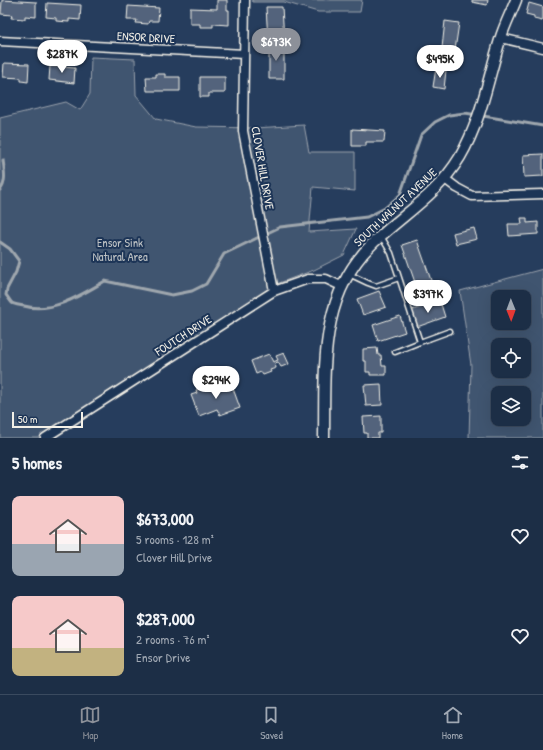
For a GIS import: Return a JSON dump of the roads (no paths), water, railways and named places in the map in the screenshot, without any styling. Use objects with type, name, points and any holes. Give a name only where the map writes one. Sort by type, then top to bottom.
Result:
[{"type":"street","name":"CLOVER HILL DRIVE","points":[[245,0],[243,131],[274,291]]},
{"type":"street","name":"SOUTH WALNUT AVENUE","points":[[324,438],[325,352],[332,315],[341,286],[357,262],[381,236],[421,204],[445,179],[460,156],[479,115],[501,38],[516,0]]},
{"type":"street","points":[[501,38],[543,48]]},
{"type":"street","name":"ENSOR DRIVE","points":[[0,41],[244,54]]},
{"type":"street","points":[[445,179],[457,188],[472,196],[543,194]]},
{"type":"street","name":"FOUTCH DRIVE","points":[[45,438],[274,291],[308,279],[326,279],[341,286]]},
{"type":"lane","points":[[381,236],[391,253],[420,342]]},
{"type":"lane","points":[[349,274],[376,286],[399,278]]},
{"type":"lane","points":[[395,352],[450,331]]},
{"type":"waterway","points":[[0,242],[10,249],[19,261],[16,272],[7,289],[6,295],[12,303],[16,305],[35,308],[56,305],[66,302],[105,281],[172,295],[192,291],[206,284],[224,254],[280,227],[367,217],[385,208],[400,195],[421,135],[435,122],[449,115],[465,113],[543,126]]},
{"type":"waterway","points":[[0,190],[4,184],[3,160]]},
{"type":"park label","name":"Ensor Sink Natural Area","points":[[120,249]]}]
